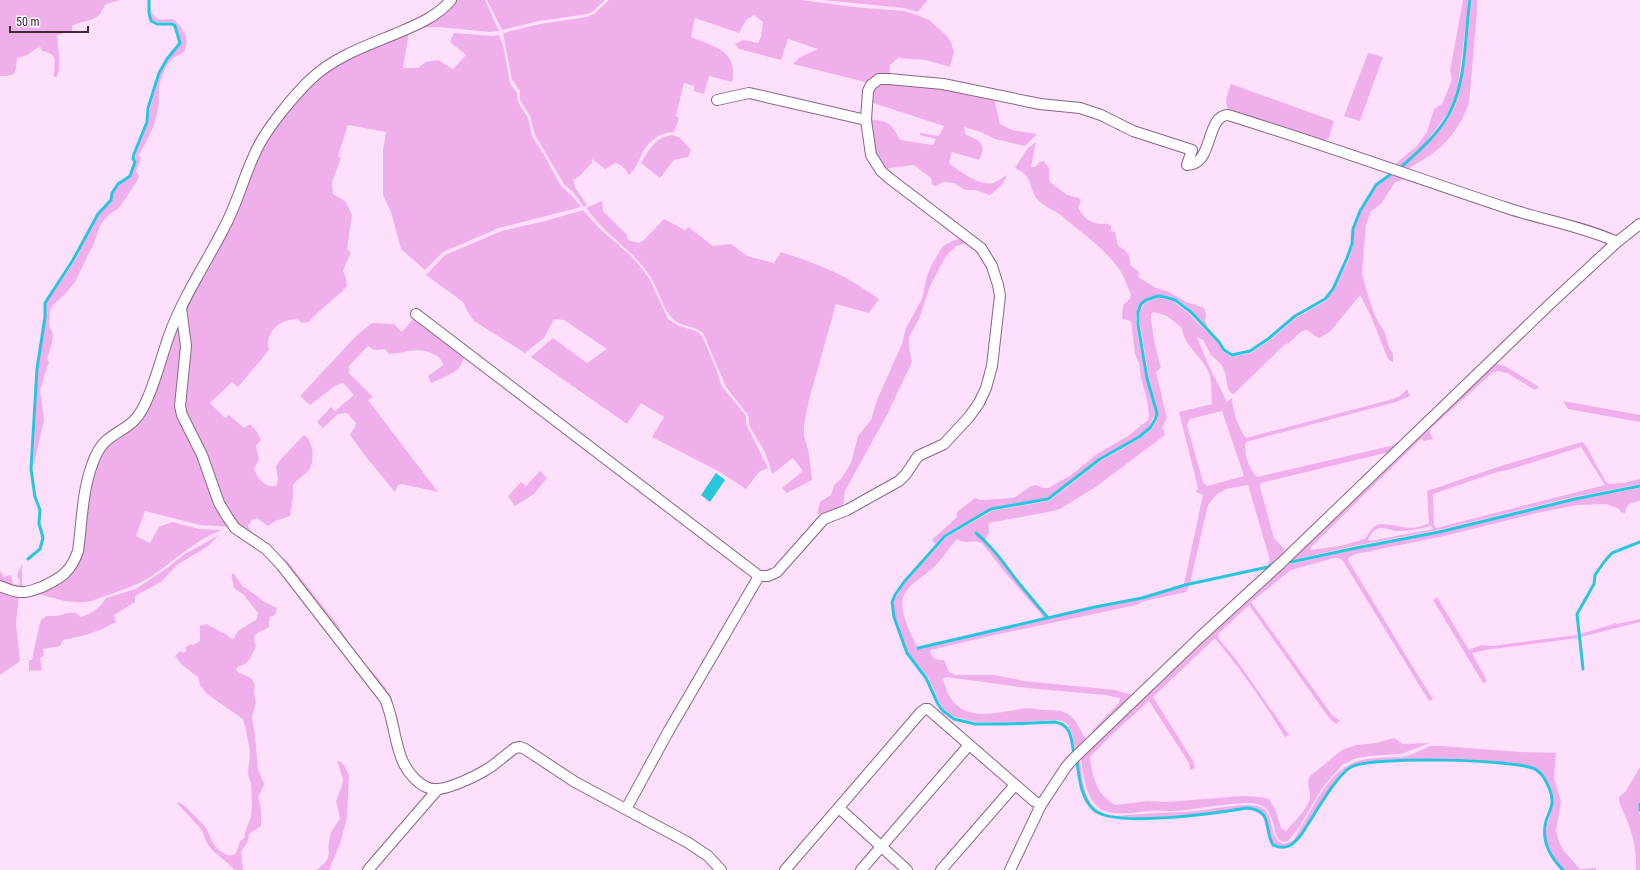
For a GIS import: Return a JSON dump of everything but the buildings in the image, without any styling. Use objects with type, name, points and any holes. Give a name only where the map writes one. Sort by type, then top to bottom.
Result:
[{"type":"street","points":[[0,586],[20,592],[28,592],[58,579],[67,572],[74,563],[78,552],[86,488],[92,464],[100,447],[106,441],[131,424],[144,406],[159,371],[170,332],[181,308],[226,224],[259,145],[268,130],[310,80],[327,66],[350,53],[432,16],[445,7],[451,0]]},
{"type":"street","points":[[416,314],[759,576],[768,576],[776,572],[816,526],[824,519],[847,510],[890,486],[906,474],[918,456],[944,444],[961,426],[979,403],[986,388],[992,366],[1000,296],[992,266],[981,248],[881,171],[871,155],[866,120],[868,91],[870,85],[875,81],[889,79],[943,84],[1040,104],[1080,108],[1134,131],[1192,150],[1187,165],[1193,165],[1199,162],[1214,127],[1221,117],[1228,115],[1329,147],[1523,213],[1597,233],[1617,242]]},
{"type":"street","points":[[717,100],[749,93],[866,120]]},
{"type":"street","points":[[1010,870],[1041,805],[1066,767],[1199,638],[1287,558],[1617,242],[1640,224]]},
{"type":"street","points":[[181,308],[186,346],[180,406],[182,415],[202,455],[219,503],[235,528],[273,556],[322,616],[385,699],[402,759],[406,768],[412,775],[423,786],[438,789],[468,780],[486,770],[511,751],[520,747],[531,752],[575,782],[687,842],[708,856],[721,870]]},
{"type":"street","points":[[626,809],[668,732],[759,576]]},
{"type":"street","points":[[785,870],[924,710],[928,709],[1015,785],[1041,805]]},
{"type":"street","points":[[861,870],[969,745]]},
{"type":"street","points":[[941,870],[1015,785]]},
{"type":"street","points":[[368,870],[438,789]]},
{"type":"street","points":[[839,808],[907,870]]},
{"type":"shaded area","points":[[0,0],[120,0],[106,4],[100,14],[72,26],[72,31],[57,35],[59,66],[57,77],[54,77],[54,57],[48,52],[42,51],[40,46],[27,55],[17,58],[14,74],[0,76]]},
{"type":"shaded area","points":[[454,0],[485,0],[499,31],[490,32],[439,27],[414,28]]},
{"type":"shaded area","points":[[487,0],[605,0],[592,12],[587,14],[539,21],[502,30]]},
{"type":"shaded area","points":[[609,0],[801,0],[853,7],[904,11],[929,20],[946,35],[951,42],[954,52],[950,67],[926,60],[898,58],[890,65],[889,76],[869,83],[793,64],[800,57],[818,49],[788,39],[781,60],[739,49],[735,44],[743,40],[758,43],[761,37],[763,22],[754,15],[746,20],[739,33],[695,18],[691,37],[716,47],[728,56],[732,63],[732,82],[709,76],[704,94],[694,91],[694,86],[684,83],[676,116],[679,118],[674,132],[661,135],[650,143],[629,175],[620,164],[615,163],[605,169],[592,159],[592,163],[573,180],[576,189],[587,205],[584,207],[573,192],[564,184],[535,135],[530,116],[520,100],[520,91],[512,80],[503,33],[540,24],[587,17],[594,14]]},
{"type":"shaded area","points":[[823,0],[927,1],[918,12],[904,8]]},
{"type":"shaded area","points":[[1463,0],[1469,0],[1457,92],[1451,109],[1423,146],[1399,167],[1394,165],[1417,146],[1427,132],[1434,109],[1442,104],[1452,80],[1450,71]]},
{"type":"shaded area","points":[[1472,0],[1477,0],[1477,13],[1469,103],[1466,111],[1447,141],[1434,153],[1406,172],[1399,170],[1435,135],[1453,111],[1461,87]]},
{"type":"shaded area","points":[[149,5],[155,17],[164,20],[173,19],[183,31],[187,42],[184,51],[169,62],[161,79],[156,117],[149,136],[139,154],[141,159],[136,171],[139,176],[137,181],[119,208],[107,216],[100,226],[94,243],[75,282],[50,310],[49,325],[53,334],[52,343],[47,359],[49,362],[40,390],[44,420],[33,469],[38,369],[46,317],[46,303],[75,261],[99,214],[112,201],[113,194],[119,185],[131,177],[136,162],[136,154],[148,122],[150,109],[160,74],[168,60],[181,43],[176,26],[172,22],[157,22],[152,20]]},
{"type":"shaded area","points":[[409,32],[403,68],[418,68],[426,62],[438,60],[453,69],[466,55],[450,42],[454,33],[493,36],[499,35],[503,45],[510,83],[517,93],[518,102],[528,118],[532,136],[561,186],[581,207],[499,228],[443,252],[425,270],[401,249],[391,212],[383,195],[383,150],[386,132],[348,125],[338,156],[341,158],[332,182],[333,194],[346,202],[352,215],[347,249],[351,252],[343,271],[347,286],[309,322],[302,323],[299,320],[286,321],[276,327],[269,337],[269,350],[238,387],[232,382],[210,403],[225,418],[229,415],[244,428],[250,424],[257,432],[261,440],[256,446],[259,459],[254,469],[262,482],[268,486],[276,486],[278,479],[276,467],[280,460],[304,435],[310,442],[313,456],[311,466],[309,470],[293,485],[290,516],[275,521],[268,526],[257,518],[252,520],[248,526],[252,533],[288,562],[337,624],[355,653],[378,678],[391,696],[393,704],[391,710],[305,591],[232,521],[183,412],[184,310],[261,145],[285,115],[309,87],[332,66]]},
{"type":"shaded area","points":[[1368,53],[1383,57],[1360,121],[1344,116]]},
{"type":"shaded area","points":[[876,83],[925,84],[994,98],[1000,124],[1012,130],[1037,134],[1025,146],[995,139],[981,132],[964,127],[966,135],[981,143],[982,150],[979,160],[952,152],[949,163],[970,177],[982,182],[993,183],[1007,175],[1003,184],[990,195],[976,190],[965,190],[954,183],[943,182],[936,186],[932,185],[931,178],[914,165],[883,169],[876,161],[869,119],[885,122],[891,126],[900,140],[933,145],[936,139],[920,135],[920,133],[939,136],[944,126],[870,102],[870,92]]},
{"type":"shaded area","points":[[1231,84],[1334,121],[1329,138],[1321,142],[1229,110],[1226,101]]},
{"type":"shaded area","points":[[673,135],[680,138],[691,150],[688,157],[674,160],[660,178],[641,163],[654,144],[662,138]]},
{"type":"shaded area","points":[[1036,142],[1031,167],[1035,167],[1040,162],[1044,161],[1049,168],[1049,179],[1051,183],[1067,195],[1079,198],[1081,202],[1078,207],[1084,217],[1093,222],[1111,226],[1111,231],[1115,232],[1118,246],[1127,253],[1130,258],[1130,265],[1139,272],[1138,277],[1156,288],[1169,292],[1186,302],[1204,308],[1206,314],[1205,320],[1208,328],[1184,304],[1169,296],[1153,296],[1142,301],[1136,316],[1136,324],[1155,414],[1149,427],[1139,436],[1099,458],[1047,498],[991,508],[945,534],[935,544],[932,540],[957,517],[957,512],[975,498],[981,500],[1014,498],[1031,486],[1036,485],[1043,488],[1048,488],[1070,476],[1097,454],[1128,436],[1148,420],[1149,414],[1147,400],[1141,378],[1139,363],[1135,354],[1131,321],[1122,319],[1123,305],[1130,299],[1131,294],[1121,272],[1109,257],[1057,212],[1040,202],[1034,195],[1025,174],[1015,168],[1027,149]]},
{"type":"shaded area","points":[[1392,175],[1404,179],[1395,182],[1381,204],[1371,211],[1366,225],[1362,274],[1375,316],[1385,333],[1389,347],[1393,354],[1393,362],[1388,359],[1370,314],[1360,295],[1330,332],[1319,338],[1307,330],[1301,332],[1290,342],[1284,345],[1234,394],[1232,394],[1228,389],[1225,372],[1221,364],[1211,355],[1203,340],[1197,337],[1209,366],[1227,402],[1232,398],[1236,419],[1246,438],[1393,399],[1400,396],[1407,389],[1410,396],[1396,402],[1246,442],[1245,451],[1247,461],[1251,470],[1257,477],[1399,444],[1393,451],[1261,483],[1260,487],[1274,538],[1284,549],[1283,554],[1267,566],[1270,560],[1248,485],[1226,489],[1217,494],[1208,505],[1190,583],[1184,584],[1203,495],[1196,492],[1198,488],[1179,412],[1212,404],[1211,382],[1208,370],[1186,340],[1182,328],[1167,316],[1154,312],[1151,314],[1152,328],[1161,368],[1156,372],[1167,418],[1162,427],[1165,435],[1097,486],[1060,509],[989,523],[989,533],[985,540],[975,533],[985,541],[1047,618],[1042,618],[1042,615],[1007,575],[982,543],[964,542],[957,539],[936,565],[908,589],[905,593],[902,606],[906,621],[918,649],[1095,608],[1142,599],[1190,584],[1186,592],[1144,601],[1136,605],[930,650],[935,658],[944,660],[949,672],[955,675],[994,675],[1024,681],[1115,690],[1132,695],[1159,674],[1076,753],[1072,734],[1068,725],[1063,721],[1055,720],[1008,723],[976,722],[955,717],[944,710],[928,677],[908,652],[895,617],[893,602],[905,583],[947,537],[992,511],[1049,501],[1101,461],[1141,438],[1151,430],[1157,421],[1158,413],[1149,378],[1140,324],[1140,312],[1146,302],[1158,298],[1174,302],[1189,314],[1218,343],[1223,352],[1231,357],[1251,353],[1269,341],[1296,318],[1326,301],[1334,290],[1349,259],[1353,245],[1354,230],[1361,211],[1377,186]],"holes":[[[1222,411],[1244,476],[1207,486],[1203,482],[1187,425],[1190,419]],[[946,677],[1028,688],[1105,695],[1120,698],[1119,703],[1086,739],[1073,718],[1061,711],[1020,709],[992,714],[982,714],[964,710],[956,705],[950,697],[943,679]]]},
{"type":"shaded area","points":[[602,201],[603,211],[627,235],[628,240],[639,243],[644,240],[664,219],[685,230],[688,227],[713,246],[731,244],[747,256],[774,263],[781,252],[808,261],[846,278],[879,299],[869,313],[836,304],[809,400],[804,426],[804,436],[809,453],[812,480],[787,493],[782,488],[803,471],[793,458],[772,474],[765,452],[751,429],[748,415],[726,387],[703,333],[699,330],[676,322],[669,315],[654,283],[641,264],[602,227],[586,208]]},
{"type":"shaded area","points":[[583,210],[601,230],[630,255],[640,266],[650,280],[668,319],[679,326],[696,331],[702,336],[717,371],[721,385],[746,416],[746,424],[768,468],[759,472],[746,489],[720,472],[652,437],[664,417],[641,403],[627,424],[531,357],[553,338],[587,363],[607,349],[564,320],[554,319],[544,338],[525,353],[474,321],[463,302],[426,275],[445,255],[502,231]]},
{"type":"shaded area","points":[[964,237],[970,242],[956,246],[946,256],[931,284],[919,319],[909,337],[909,348],[912,362],[888,413],[845,491],[843,509],[824,518],[817,513],[820,502],[831,495],[834,485],[841,479],[851,463],[858,436],[871,420],[877,400],[902,344],[906,328],[922,299],[927,276],[932,264],[943,246]]},
{"type":"shaded area","points":[[414,318],[465,357],[458,369],[431,383],[428,376],[443,365],[437,356],[422,350],[389,354],[385,349],[374,350],[368,346],[349,366],[349,373],[373,397],[368,400],[438,492],[402,484],[398,485],[395,492],[350,435],[356,423],[347,413],[338,414],[323,428],[317,422],[331,407],[335,411],[354,395],[343,383],[335,386],[310,405],[300,396],[357,335],[372,323],[394,324],[402,332]]},
{"type":"shaded area","points":[[179,322],[184,349],[177,399],[233,527],[200,525],[145,511],[136,536],[150,543],[159,527],[172,522],[199,529],[222,530],[201,540],[145,580],[131,587],[93,601],[73,602],[37,594],[70,573],[92,473],[106,445],[141,417]]},
{"type":"shaded area","points":[[1493,363],[1505,366],[1539,387],[1535,390],[1507,373],[1498,371],[1492,373],[1430,429],[1433,439],[1424,441],[1421,439],[1311,547],[1310,550],[1340,546],[1365,539],[1369,532],[1379,524],[1410,528],[1422,526],[1429,523],[1427,491],[1504,465],[1582,442],[1586,446],[1606,482],[1609,484],[1624,483],[1640,479],[1640,484],[1573,497],[1438,530],[1354,546],[1292,560],[1290,559]],"holes":[[[1581,447],[1605,485],[1436,528],[1434,525],[1433,494],[1494,473]],[[1431,526],[1433,529],[1370,541],[1368,540],[1375,530],[1379,528],[1406,531]]]},
{"type":"shaded area","points":[[1563,401],[1640,415],[1640,422],[1568,409]]},
{"type":"shaded area","points":[[540,471],[547,478],[534,494],[515,506],[508,496],[521,482],[526,486]]},
{"type":"shaded area","points":[[1640,488],[1640,500],[1628,505],[1625,513],[1606,504],[1577,505],[1537,513],[1444,536],[1356,554],[1349,557],[1348,560],[1433,699],[1429,701],[1343,561],[1339,558],[1334,558],[1291,570],[1251,602],[1332,715],[1340,721],[1336,724],[1329,718],[1249,605],[1218,634],[1219,639],[1238,662],[1289,735],[1285,737],[1252,686],[1215,638],[1153,697],[1193,761],[1195,768],[1190,770],[1189,763],[1149,701],[1110,736],[1090,757],[1094,778],[1100,791],[1116,805],[1148,801],[1167,802],[1242,796],[1261,797],[1269,799],[1275,809],[1281,828],[1286,831],[1304,811],[1309,802],[1310,794],[1308,782],[1310,776],[1342,750],[1356,745],[1376,743],[1394,738],[1403,744],[1430,743],[1401,754],[1368,756],[1354,759],[1342,765],[1323,787],[1297,830],[1288,841],[1282,841],[1278,838],[1269,813],[1264,807],[1257,804],[1238,803],[1178,811],[1155,811],[1121,814],[1107,812],[1100,809],[1091,799],[1084,780],[1080,754],[1287,561],[1291,564],[1356,549],[1439,533],[1576,500]]},
{"type":"shaded area","points":[[219,535],[208,546],[177,565],[161,582],[135,596],[135,602],[114,615],[116,622],[86,635],[63,640],[60,646],[43,649],[44,656],[40,658],[42,670],[29,671],[29,660],[32,660],[39,626],[41,620],[46,616],[56,616],[72,612],[78,614],[80,617],[88,614],[98,608],[106,598],[136,589],[185,554]]},
{"type":"shaded area","points":[[22,564],[22,584],[26,591],[0,584],[0,571],[4,577],[11,575],[13,584],[19,585],[20,582],[17,575]]},
{"type":"shaded area","points":[[232,573],[243,587],[263,601],[277,608],[275,615],[269,617],[269,627],[255,635],[254,641],[256,646],[250,658],[245,664],[236,669],[239,673],[252,679],[255,685],[254,692],[256,703],[252,717],[258,770],[264,784],[258,798],[261,808],[261,826],[249,834],[248,841],[241,852],[243,870],[234,870],[210,847],[201,829],[177,803],[179,802],[186,807],[206,828],[213,843],[220,851],[227,855],[233,855],[236,853],[240,841],[244,838],[251,816],[252,806],[251,784],[248,774],[250,751],[243,719],[207,694],[200,685],[198,677],[181,664],[175,656],[180,651],[184,653],[186,651],[186,647],[191,644],[193,645],[200,641],[200,626],[206,624],[232,639],[238,631],[257,619],[258,613],[243,594],[234,588]]},
{"type":"shaded area","points":[[0,589],[19,594],[16,624],[20,661],[0,675]]},
{"type":"shaded area","points":[[1437,597],[1469,650],[1481,645],[1492,646],[1577,635],[1578,638],[1472,653],[1487,681],[1483,683],[1433,600]]},
{"type":"shaded area","points":[[1640,619],[1640,622],[1581,637],[1580,634],[1615,623],[1617,624]]},
{"type":"shaded area","points":[[1430,746],[1556,753],[1554,778],[1561,802],[1556,831],[1560,844],[1564,851],[1580,869],[1596,868],[1596,870],[1564,870],[1558,864],[1546,841],[1547,827],[1553,804],[1552,793],[1548,782],[1540,772],[1535,769],[1513,765],[1433,759],[1404,759],[1377,761],[1356,765],[1340,774],[1311,820],[1295,842],[1290,846],[1284,847],[1280,847],[1273,842],[1264,814],[1254,809],[1247,808],[1192,815],[1145,817],[1114,816],[1189,812],[1234,806],[1256,806],[1263,808],[1267,812],[1275,836],[1278,841],[1284,844],[1293,841],[1321,793],[1339,772],[1350,764],[1372,758],[1401,757],[1416,753]]},
{"type":"shaded area","points":[[1078,760],[1080,761],[1083,784],[1089,800],[1092,805],[1103,813],[1096,810],[1091,805],[1084,794]]},
{"type":"shaded area","points":[[339,761],[344,765],[349,775],[347,818],[340,844],[329,870],[317,870],[323,865],[328,857],[330,836],[340,818],[336,801],[343,779],[337,762]]},
{"type":"shaded area","points":[[1640,767],[1640,800],[1638,807],[1640,816],[1640,870],[1636,870],[1633,837],[1620,805],[1619,797],[1626,791]]},
{"type":"water","points":[[716,473],[725,480],[710,502],[701,495]]},
{"type":"waterway","points":[[28,559],[40,549],[43,538],[39,523],[40,510],[35,497],[31,469],[37,369],[45,317],[45,303],[73,260],[98,214],[111,200],[112,193],[118,184],[130,176],[135,162],[133,159],[134,154],[147,122],[148,108],[159,73],[167,59],[180,43],[175,26],[172,24],[157,24],[151,21],[149,13],[149,0]]},
{"type":"waterway","points":[[1400,168],[1436,133],[1448,117],[1452,108],[1457,96],[1463,70],[1470,0]]},
{"type":"waterway","points":[[1074,754],[1068,729],[1065,726],[1055,722],[975,724],[954,719],[943,711],[938,704],[926,678],[907,653],[894,617],[892,602],[895,595],[904,582],[945,536],[991,509],[1048,499],[1100,459],[1139,437],[1150,428],[1157,414],[1147,378],[1138,325],[1138,312],[1141,304],[1146,300],[1158,296],[1175,300],[1191,312],[1219,342],[1224,350],[1232,355],[1250,351],[1268,339],[1295,316],[1325,299],[1333,289],[1352,244],[1353,229],[1360,211],[1376,185],[1391,174]]},
{"type":"waterway","points":[[1291,562],[1439,532],[1575,499],[1640,486]]},
{"type":"waterway","points":[[976,533],[993,550],[1048,618]]},
{"type":"waterway","points":[[1583,669],[1577,614],[1594,584],[1595,575],[1604,562],[1612,553],[1640,542]]},
{"type":"waterway","points":[[918,648],[1095,607],[1142,598],[1185,585],[1268,567],[1277,561]]},
{"type":"waterway","points":[[1077,762],[1081,788],[1086,800],[1094,810],[1105,815],[1122,818],[1167,818],[1247,808],[1261,813],[1266,821],[1270,839],[1273,845],[1278,847],[1289,846],[1298,839],[1331,788],[1351,767],[1385,761],[1412,760],[1473,761],[1522,766],[1538,771],[1544,778],[1549,788],[1552,796],[1552,803],[1546,821],[1546,841],[1554,860],[1563,870]]},
{"type":"waterway","points":[[1640,804],[1640,810]]}]
